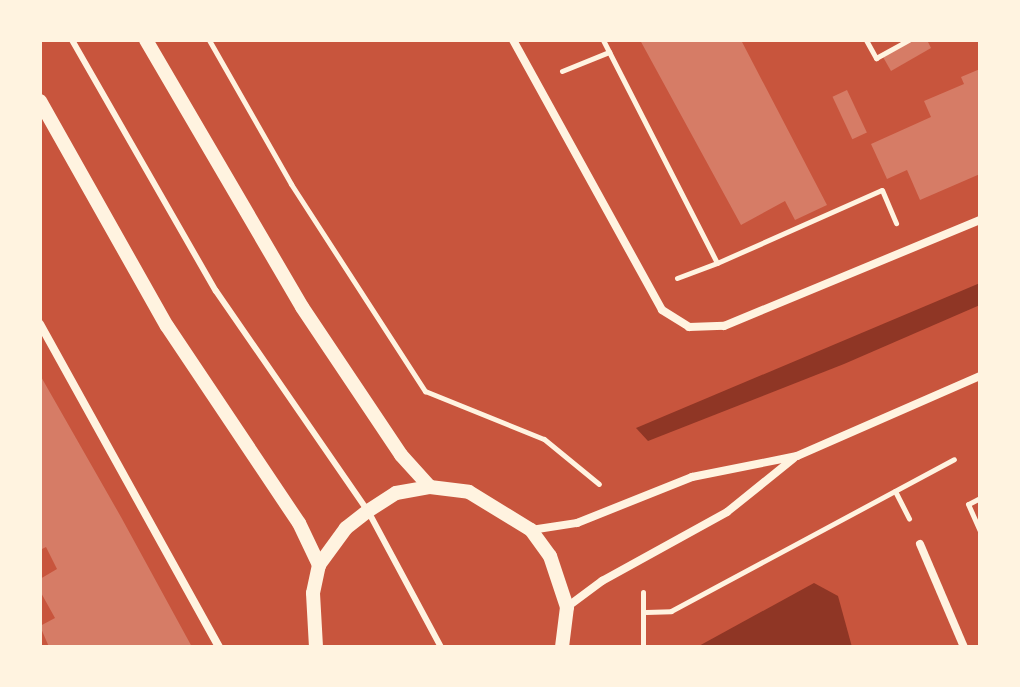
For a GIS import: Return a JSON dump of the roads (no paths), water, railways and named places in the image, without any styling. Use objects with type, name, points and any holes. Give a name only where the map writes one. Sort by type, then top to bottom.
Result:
[{"type":"street","points":[[146,40],[302,307],[401,455],[430,487]]},
{"type":"street","points":[[513,40],[662,310],[689,327],[724,326],[980,220]]},
{"type":"street","points":[[40,101],[167,326],[299,523],[319,565]]},
{"type":"street","points":[[40,324],[219,647]]},
{"type":"street","points":[[531,530],[577,523],[692,477],[797,456],[980,376]]},
{"type":"street","points":[[567,607],[638,560],[727,512],[797,456]]},
{"type":"street","points":[[316,647],[313,593],[319,565],[346,528],[368,511],[396,493],[430,487],[469,492],[531,530],[550,556],[567,607],[562,647]]},
{"type":"street","points":[[920,544],[964,647]]},
{"type":"lane","points":[[72,40],[216,291],[368,511],[441,647]]}]
